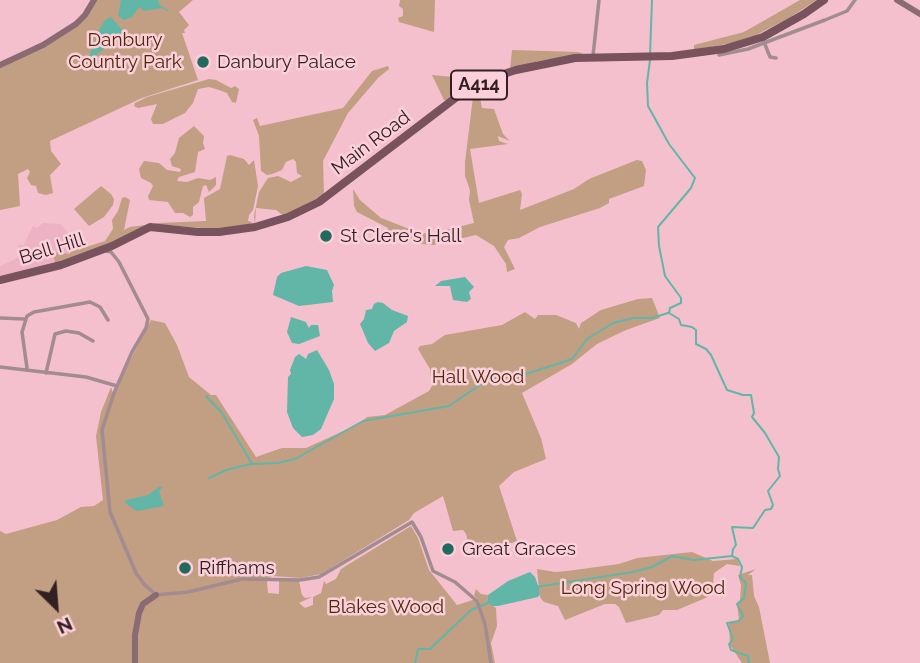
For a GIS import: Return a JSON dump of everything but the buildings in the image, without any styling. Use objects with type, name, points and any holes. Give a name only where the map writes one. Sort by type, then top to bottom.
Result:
[{"type":"main road","name":"A414","points":[[790,27],[824,0]]},
{"type":"main road","name":"Main Road","points":[[111,249],[150,227],[219,232],[255,227],[288,218],[319,202],[458,96],[516,69],[593,56],[696,54],[752,41],[790,27]]},
{"type":"main road","name":"Bell Hill","points":[[0,280],[48,270],[101,250],[111,249]]},
{"type":"street","points":[[0,65],[76,24],[94,0]]},
{"type":"street","points":[[593,56],[599,0]]},
{"type":"street","points":[[719,55],[764,42],[790,27],[840,14],[853,6],[855,0]]},
{"type":"street","points":[[897,0],[920,14]]},
{"type":"street","points":[[764,42],[769,57],[776,58]]},
{"type":"street","points":[[111,249],[148,320],[115,385],[102,430],[110,512],[136,573],[156,595]]},
{"type":"street","points":[[27,368],[22,331],[25,319],[34,312],[90,302],[100,307],[108,320]]},
{"type":"street","points":[[0,318],[25,319]]},
{"type":"street","points":[[46,373],[53,332],[79,333],[93,341]]},
{"type":"street","points":[[0,367],[27,368],[86,377],[115,385]]},
{"type":"street","points":[[135,663],[135,635],[139,613],[144,604],[156,595],[188,592],[251,578],[300,580],[319,577],[412,522],[421,537],[433,571],[455,583],[477,601],[485,624],[491,663]]},
{"type":"shaded area","points":[[121,0],[158,0],[159,4],[170,12],[162,8],[144,11],[139,7],[132,17],[124,20],[118,16]]},
{"type":"shaded area","points":[[111,17],[125,33],[87,62],[99,30],[105,20]]},
{"type":"shaded area","points":[[43,223],[61,224],[73,239],[76,253],[39,268],[0,276],[0,266],[22,253],[19,244],[23,246],[33,226],[37,228]]},
{"type":"shaded area","points":[[306,266],[327,270],[334,285],[333,302],[299,306],[273,295],[277,277],[281,273]]},
{"type":"shaded area","points":[[465,277],[474,287],[469,292],[471,299],[467,302],[453,300],[450,286],[435,286],[441,281]]},
{"type":"shaded area","points":[[378,302],[408,316],[407,322],[394,331],[389,343],[375,351],[368,343],[360,324],[366,310],[372,309]]},
{"type":"shaded area","points":[[291,317],[306,322],[309,328],[311,325],[318,325],[320,336],[299,344],[292,343],[287,332]]},
{"type":"shaded area","points":[[317,350],[334,384],[334,399],[321,429],[313,435],[302,437],[293,428],[287,412],[288,377],[295,357],[299,354],[306,359],[308,354]]},
{"type":"shaded area","points":[[163,487],[159,491],[164,506],[137,511],[125,503],[126,500],[148,495]]},
{"type":"shaded area","points":[[530,572],[539,588],[538,597],[498,606],[487,602],[488,595],[508,581]]},
{"type":"green space","name":"Danbury Country Park","points":[[95,0],[193,0],[179,12],[189,25],[184,30],[185,33],[182,33],[198,80],[142,98],[50,141],[51,151],[61,164],[50,175],[53,193],[38,193],[36,186],[31,185],[27,178],[30,172],[28,169],[18,174],[20,206],[0,210],[0,66],[67,32]]},
{"type":"green space","points":[[400,0],[435,0],[434,32],[399,22],[398,18],[403,16]]},
{"type":"green space","points":[[800,0],[817,0],[756,35],[732,43],[694,50],[694,45],[744,32]]},
{"type":"green space","points":[[512,50],[578,52],[584,54],[510,69]]},
{"type":"green space","points":[[388,66],[389,69],[348,113],[323,161],[324,195],[284,216],[276,210],[256,208],[255,224],[254,216],[259,192],[268,178],[278,176],[291,182],[302,176],[297,173],[293,159],[286,162],[282,170],[272,174],[267,175],[261,171],[259,136],[253,120],[257,118],[260,126],[343,108],[372,71]]},
{"type":"green space","points":[[432,75],[464,78],[472,82],[447,101]]},
{"type":"green space","points":[[209,79],[239,89],[236,103],[232,102],[227,93],[219,90],[209,87],[198,89],[193,103],[185,113],[163,124],[153,124],[151,119],[157,104],[138,108],[134,106],[147,97]]},
{"type":"green space","points":[[478,87],[482,108],[494,109],[503,134],[510,141],[498,136],[499,141],[508,144],[470,149],[479,203],[520,190],[520,210],[637,160],[642,161],[646,170],[644,186],[609,199],[609,203],[600,208],[508,240],[504,247],[515,269],[507,272],[506,264],[494,246],[476,235],[433,245],[422,244],[404,237],[393,238],[393,232],[387,230],[388,228],[357,212],[353,189],[360,200],[381,218],[417,232],[430,234],[474,223],[465,162],[474,89]]},
{"type":"green space","points":[[194,126],[204,136],[205,149],[198,152],[195,172],[179,177],[177,181],[187,182],[198,178],[210,180],[216,177],[216,185],[209,192],[206,185],[203,186],[199,202],[193,207],[193,215],[190,217],[175,213],[168,202],[149,200],[153,186],[141,178],[139,169],[144,161],[159,163],[167,170],[180,172],[181,169],[172,166],[170,159],[175,153],[179,138]]},
{"type":"green space","points":[[227,156],[244,159],[249,165],[254,160],[258,186],[253,210],[249,215],[248,221],[252,222],[250,224],[215,229],[153,224],[55,263],[53,252],[70,254],[72,238],[78,236],[80,249],[105,241],[113,229],[112,220],[122,198],[125,197],[130,200],[124,230],[130,227],[159,223],[206,221],[204,198],[220,189]]},
{"type":"green space","points":[[101,186],[111,194],[113,205],[104,217],[89,226],[74,209]]},
{"type":"green space","points":[[652,298],[660,318],[597,344],[572,364],[522,393],[541,438],[546,459],[514,472],[499,486],[517,541],[472,558],[466,534],[463,530],[453,531],[443,496],[321,574],[301,578],[272,576],[267,581],[268,593],[279,594],[279,580],[299,581],[302,595],[305,598],[312,597],[299,603],[305,608],[313,605],[313,597],[321,593],[324,581],[326,584],[336,579],[341,569],[411,526],[429,570],[457,605],[473,600],[473,597],[480,602],[474,595],[476,589],[481,594],[488,595],[487,602],[496,608],[497,626],[491,643],[495,663],[0,663],[0,531],[6,534],[57,520],[81,507],[94,506],[103,500],[96,436],[101,412],[111,387],[113,393],[151,320],[165,323],[189,377],[211,395],[216,395],[256,457],[282,448],[306,448],[359,424],[367,417],[385,415],[429,391],[432,386],[430,369],[418,349],[445,335],[502,325],[525,312],[535,319],[538,315],[556,315],[576,323],[579,329],[581,323],[601,310],[638,299]]},
{"type":"green space","name":"Long Spring Wood","points":[[692,552],[713,561],[737,559],[740,566],[727,564],[714,573],[708,597],[677,610],[663,610],[659,615],[626,623],[619,607],[605,604],[565,620],[558,606],[544,602],[540,597],[537,569],[567,571],[619,564],[637,558]]},
{"type":"green space","points":[[756,569],[748,575],[752,575],[754,596],[759,607],[770,663],[742,663],[730,645],[729,623],[739,619],[737,604],[740,600],[741,585],[738,575]]},
{"type":"waterway","points":[[650,55],[652,0]]},
{"type":"waterway","points":[[650,60],[648,106],[669,144],[695,178],[691,188],[658,227],[665,276],[681,298],[681,303],[670,308],[669,313],[679,319],[681,325],[696,330],[696,344],[711,355],[727,390],[751,395],[754,413],[752,417],[779,457],[780,476],[768,491],[773,505],[771,509],[765,510],[753,528],[732,527],[736,545],[732,556],[738,559],[742,567],[740,577],[746,583],[744,598],[737,604],[743,616],[739,621],[727,623],[733,639],[729,644],[731,650],[748,656],[749,663]]},
{"type":"waterway","points":[[206,396],[222,413],[252,464],[278,463],[295,459],[363,421],[449,406],[481,384],[500,376],[517,377],[572,359],[587,339],[613,323],[668,313]]},
{"type":"waterway","points":[[209,478],[226,470],[251,464]]},
{"type":"waterway","points":[[536,587],[633,572],[652,567],[672,556],[694,560],[732,556]]},
{"type":"waterway","points":[[415,663],[418,649],[430,649],[471,610],[488,603]]},
{"type":"place","name":"Danbury Palace","points":[[203,62]]},
{"type":"place","name":"St Clere's Hall","points":[[326,236]]},
{"type":"place","name":"Great Graces","points":[[448,549]]},
{"type":"place","name":"Riffhams","points":[[185,568]]},
{"type":"park label","name":"Hall Wood","points":[[478,377]]},
{"type":"park label","name":"Blakes Wood","points":[[386,607]]}]
